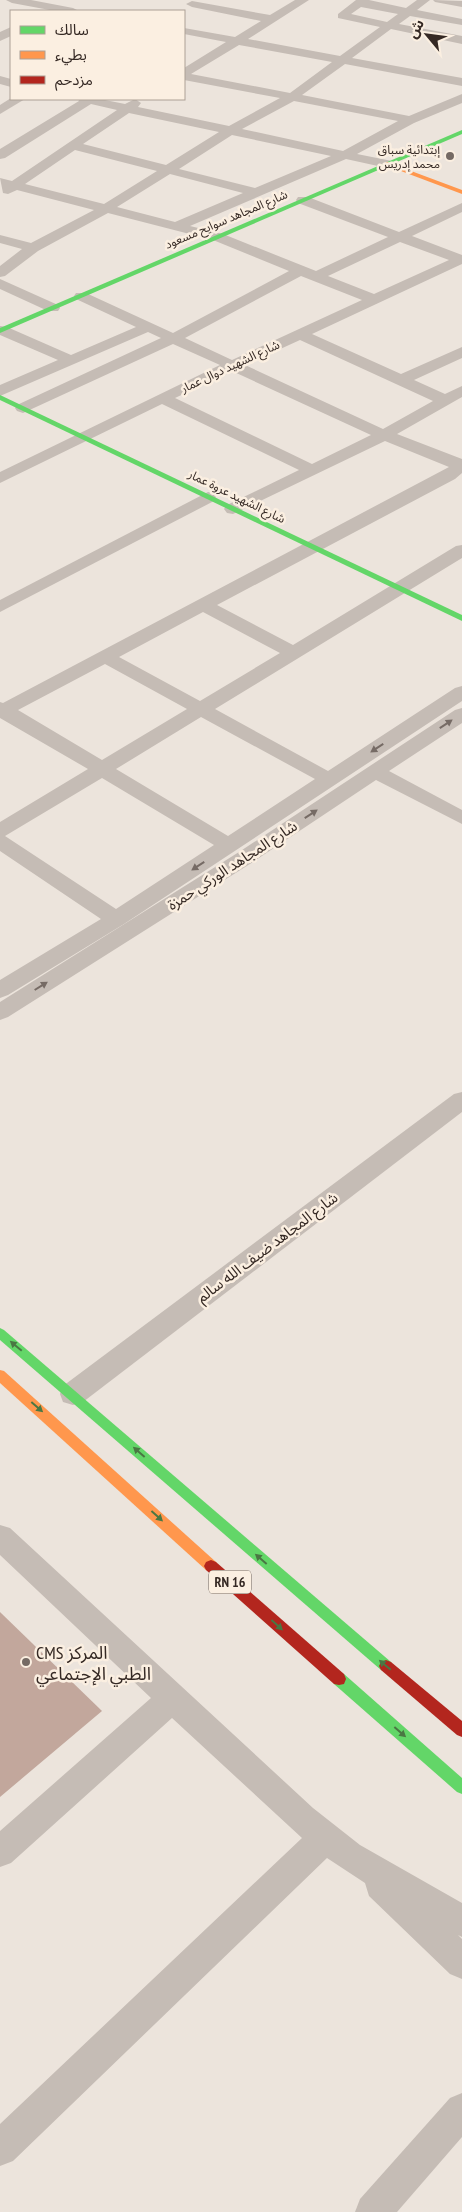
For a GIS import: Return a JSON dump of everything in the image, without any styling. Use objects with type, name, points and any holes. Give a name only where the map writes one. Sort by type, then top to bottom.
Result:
[{"type":"street","points":[[12,0],[50,9]]},
{"type":"street","points":[[187,34],[212,22],[248,0]]},
{"type":"street","points":[[185,73],[298,0]]},
{"type":"street","points":[[0,273],[33,248],[107,208],[231,130],[292,97],[424,0]]},
{"type":"street","points":[[439,0],[462,4]]},
{"type":"street","points":[[180,10],[195,2],[271,19]]},
{"type":"street","points":[[462,22],[361,2],[342,16],[462,40]]},
{"type":"street","points":[[187,34],[236,40],[462,82]]},
{"type":"street","points":[[449,80],[462,70]]},
{"type":"street","points":[[185,74],[410,120]]},
{"type":"street","points":[[177,226],[345,155],[410,120],[462,98]]},
{"type":"street","points":[[0,110],[17,100]]},
{"type":"street","points":[[0,155],[86,100]]},
{"type":"street","points":[[93,100],[387,164],[462,192]]},
{"type":"street","points":[[0,195],[16,186],[139,100]]},
{"type":"street","name":"شارع المجاهد سوايح مسعود","points":[[1,330],[462,132]]},
{"type":"street","points":[[74,146],[171,169],[255,192]]},
{"type":"street","points":[[0,182],[218,237],[372,299]]},
{"type":"street","points":[[303,200],[462,259]]},
{"type":"street","points":[[317,276],[462,207]]},
{"type":"street","points":[[0,240],[33,248]]},
{"type":"street","name":"شارع الشهيد دوال عمار","points":[[0,478],[81,436],[372,299],[462,259]]},
{"type":"street","points":[[23,408],[174,338],[301,270]]},
{"type":"street","points":[[0,283],[53,308]]},
{"type":"street","points":[[81,296],[384,435],[461,465]]},
{"type":"street","points":[[0,391],[148,327]]},
{"type":"street","points":[[1,330],[72,361]]},
{"type":"street","points":[[298,334],[445,400]]},
{"type":"street","points":[[401,380],[462,352]]},
{"type":"street","points":[[233,510],[384,435],[462,391]]},
{"type":"street","name":"شارع الشهيد عروة عمار","points":[[0,397],[462,618]]},
{"type":"street","points":[[162,398],[312,470]]},
{"type":"street","points":[[1,710],[313,548],[449,474],[461,465]]},
{"type":"street","points":[[0,607],[208,498]]},
{"type":"street","points":[[0,831],[462,550]]},
{"type":"street","points":[[204,605],[292,652]]},
{"type":"street","points":[[105,657],[329,779]]},
{"type":"street","name":"شارع المجاهد الوركي حمزة","points":[[2,987],[116,919],[462,692]]},
{"type":"street","points":[[1,710],[230,845]]},
{"type":"street","name":"شارع المجاهد الوركي حمزة","points":[[0,1012],[246,857],[462,714]]},
{"type":"street","points":[[376,772],[462,818]]},
{"type":"street","points":[[0,841],[116,919]]},
{"type":"street","name":"شارع المجاهد ضيف الله سالم","points":[[73,1394],[462,1100]]},
{"type":"street","name":"RN 16","points":[[0,1333],[73,1394],[314,1606],[462,1730]]},
{"type":"street","name":"RN 16","points":[[0,1375],[286,1634],[462,1787]]},
{"type":"street","points":[[0,1538],[172,1698],[462,1962]]},
{"type":"street","points":[[0,1852],[172,1698]]},
{"type":"street","points":[[337,1847],[462,1921]]},
{"type":"street","points":[[0,2148],[337,1847]]},
{"type":"street","points":[[373,2212],[462,2110]]},
{"type":"building","name":"CMS المركز الطبي الإجتماعي","points":[[0,1612],[102,1711],[0,1797]]},
{"type":"traffic: fast","points":[[0,331],[462,132]]},
{"type":"traffic: fast","points":[[0,397],[462,618]]},
{"type":"traffic: fast","points":[[0,1333],[386,1666]]},
{"type":"traffic: fast","points":[[339,1679],[462,1787]]},
{"type":"traffic: slow","points":[[387,164],[462,192]]},
{"type":"traffic: slow","points":[[0,1375],[211,1566]]},
{"type":"traffic: jam","points":[[211,1566],[339,1679]]},
{"type":"traffic: jam","points":[[386,1666],[462,1730]]},
{"type":"place","name":"إبتدائية سباق محمد إدريس","points":[[450,156]]},
{"type":"place","name":"CMS المركز الطبي الإجتماعي","points":[[26,1662]]}]
